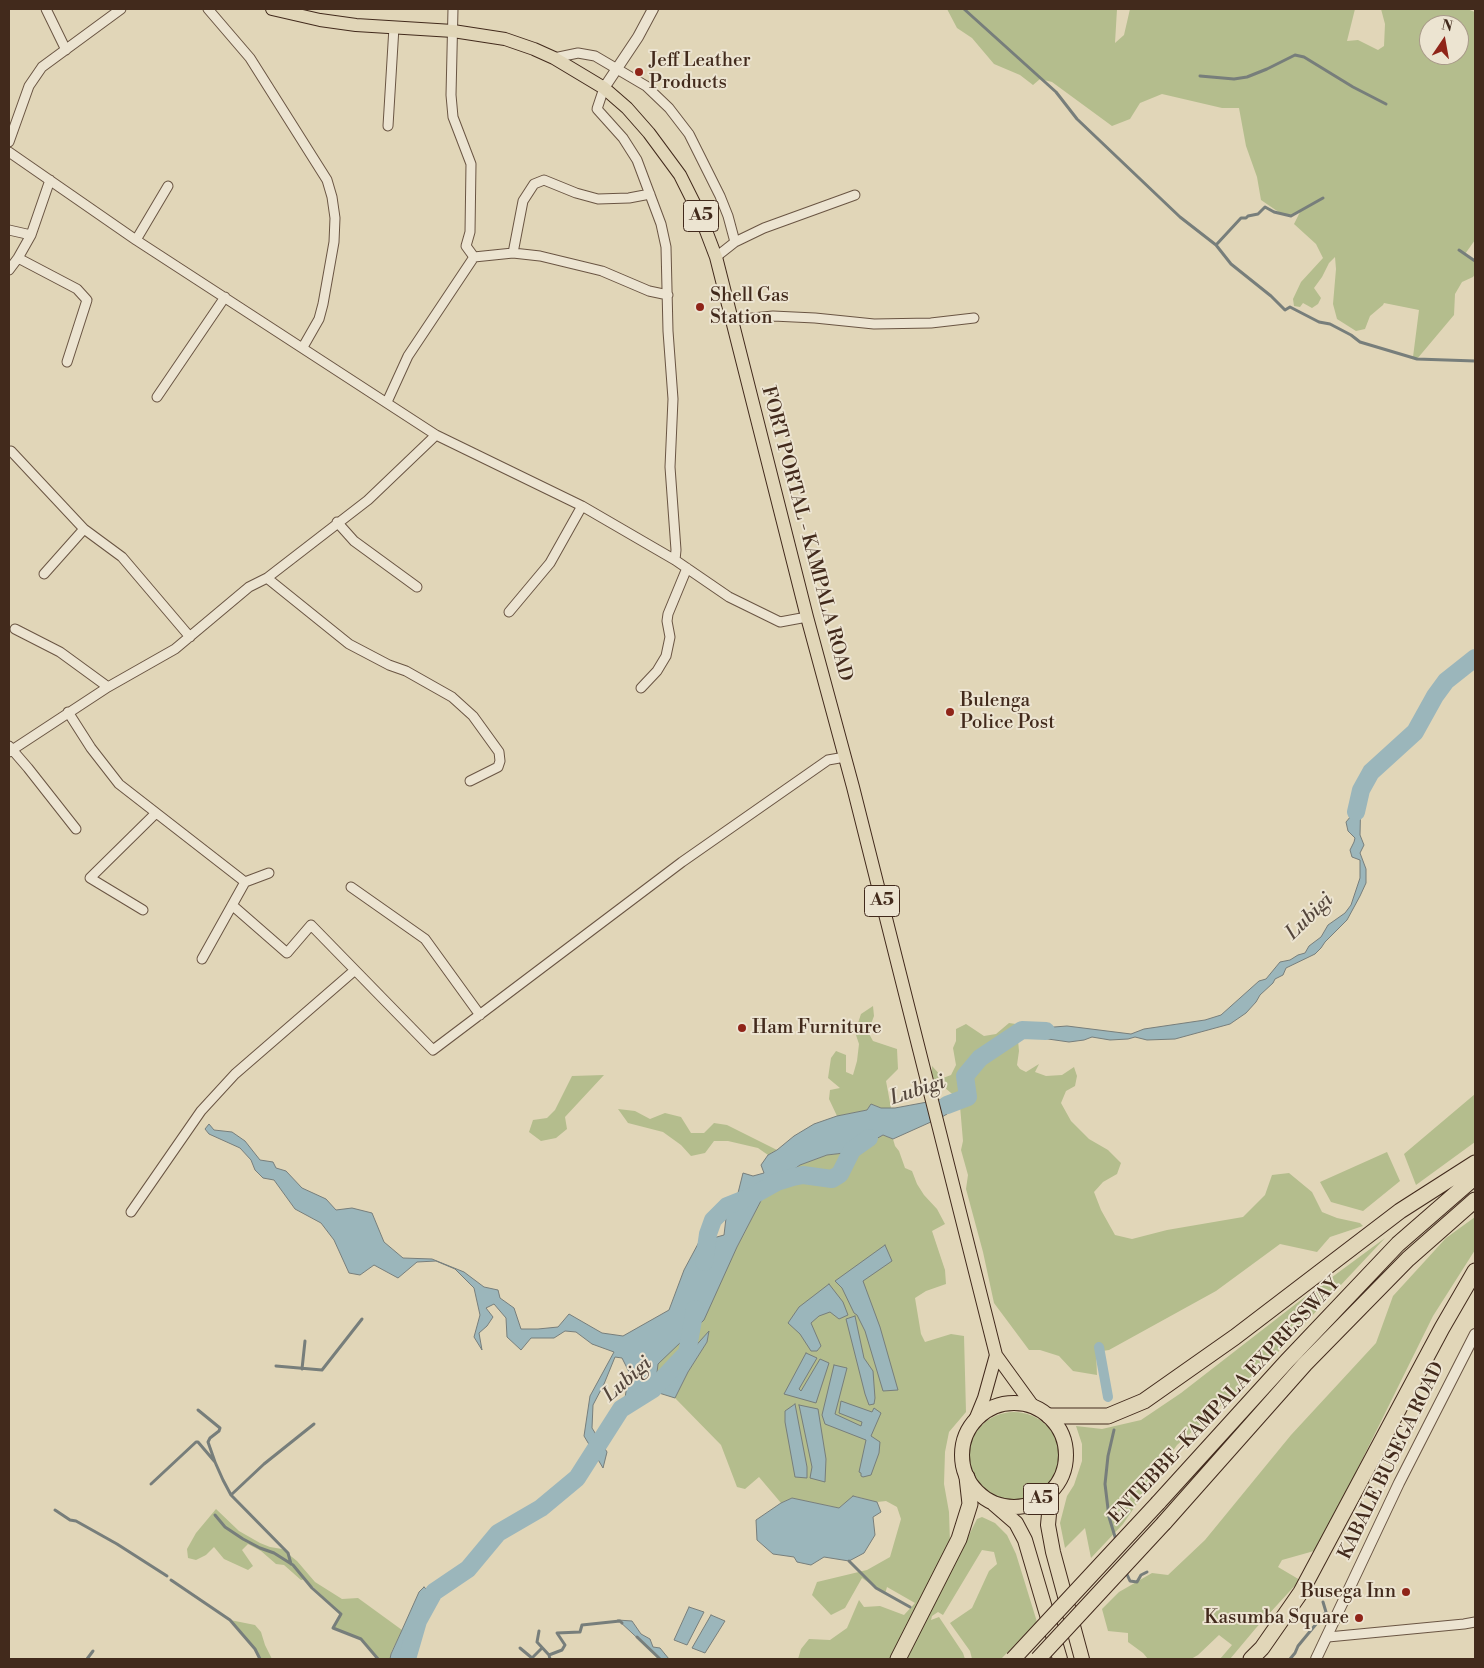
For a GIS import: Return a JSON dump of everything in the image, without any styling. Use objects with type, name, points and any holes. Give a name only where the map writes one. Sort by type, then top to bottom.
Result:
[{"type":"highway","points":[[1049,1416],[1108,1416],[1144,1401],[1235,1337],[1400,1211],[1475,1163]]},
{"type":"highway","name":"ENTEBBE–KAMPALA EXPRESSWAY","points":[[1013,1659],[1398,1244],[1475,1177]]},
{"type":"highway","name":"ENTEBBE–KAMPALA EXPRESSWAY","points":[[1038,1659],[1164,1523],[1305,1364],[1408,1259],[1475,1200]]},
{"type":"highway","points":[[1251,1659],[1262,1648],[1301,1592],[1442,1328],[1475,1271]]},
{"type":"highway","name":"A5","points":[[992,1502],[1007,1506],[1023,1506],[1038,1501],[1051,1492],[1060,1481],[1065,1468],[1064,1440],[1058,1427],[1049,1416],[1033,1406],[1017,1403],[1002,1404],[987,1410],[975,1420],[966,1433],[962,1447],[962,1463],[967,1477],[977,1492],[992,1502],[1016,1523],[1024,1540],[1060,1659]]},
{"type":"highway","points":[[898,1659],[959,1539],[970,1504],[967,1477]]},
{"type":"highway","name":"A5","points":[[1051,1492],[1048,1525],[1053,1552],[1082,1659]]},
{"type":"main road","name":"FORT PORTAL - KAMPALA ROAD","points":[[272,9],[320,20],[453,31],[505,39],[534,49],[554,58],[604,88],[643,125],[680,175],[700,215],[716,257],[996,1355]]},
{"type":"main road","name":"A5","points":[[996,1355],[1033,1406]]},
{"type":"main road","name":"A5","points":[[975,1420],[984,1398],[996,1355]]},
{"type":"street","points":[[46,9],[66,50]]},
{"type":"street","points":[[9,142],[29,86],[42,67],[121,9]]},
{"type":"street","points":[[208,9],[250,58],[327,180],[332,197],[336,218],[334,242],[323,304],[319,319],[303,347]]},
{"type":"street","points":[[653,9],[638,37],[604,88],[597,109],[637,160],[664,238],[667,258],[668,331],[674,399],[670,467],[676,550],[675,560]]},
{"type":"street","points":[[455,10],[451,95],[453,117],[471,164],[470,232],[466,246],[474,257]]},
{"type":"street","points":[[388,126],[394,27]]},
{"type":"street","points":[[554,58],[578,53],[595,56],[617,67],[654,92],[681,122],[689,134],[720,196],[735,242]]},
{"type":"street","points":[[9,152],[136,240],[436,434],[582,506],[675,560],[729,597],[780,622],[807,617]]},
{"type":"street","points":[[9,270],[30,236],[50,180]]},
{"type":"street","points":[[513,253],[523,201],[534,184],[539,181],[549,182],[590,198],[619,199],[650,194]]},
{"type":"street","points":[[136,240],[168,186]]},
{"type":"street","points":[[716,257],[735,242],[778,222],[855,196]]},
{"type":"street","points":[[9,230],[30,236]]},
{"type":"street","points":[[474,257],[513,253],[540,256],[602,271],[649,292],[668,295]]},
{"type":"street","points":[[387,402],[408,356],[474,257]]},
{"type":"street","points":[[18,258],[77,289],[87,300],[67,362]]},
{"type":"street","points":[[157,396],[225,297]]},
{"type":"street","points":[[732,320],[773,316],[874,324],[939,322],[974,318]]},
{"type":"street","points":[[76,829],[10,750],[108,687],[175,649],[249,587],[267,578],[337,522],[368,500],[436,434]]},
{"type":"street","points":[[11,451],[84,530],[122,557],[190,636]]},
{"type":"street","points":[[509,612],[550,563],[582,506]]},
{"type":"street","points":[[337,522],[354,541],[417,587]]},
{"type":"street","points":[[44,574],[84,530]]},
{"type":"street","points":[[641,688],[657,671],[666,656],[670,637],[667,621],[668,614],[687,568]]},
{"type":"street","points":[[267,578],[349,644],[389,665],[406,671],[452,697],[472,716],[499,752],[500,761],[498,767],[470,781]]},
{"type":"street","points":[[15,630],[60,652],[108,687]]},
{"type":"street","points":[[68,712],[91,748],[119,784],[245,882]]},
{"type":"street","points":[[232,906],[287,953],[311,925],[433,1050],[698,850],[828,760],[845,757]]},
{"type":"street","points":[[144,910],[90,878],[156,813]]},
{"type":"street","points":[[202,959],[245,882],[269,873]]},
{"type":"street","points":[[351,887],[425,939],[480,1015]]},
{"type":"street","points":[[131,1212],[201,1111],[235,1074],[355,970]]},
{"type":"street","name":"KABALE BUSEGA ROAD","points":[[1316,1659],[1399,1483],[1475,1334]]},
{"type":"street","points":[[1328,1637],[1475,1622]]},
{"type":"green space","points":[[947,9],[1117,9],[1115,43],[1124,35],[1130,9],[1355,9],[1347,41],[1358,40],[1378,50],[1384,46],[1385,24],[1381,9],[1467,9],[1475,12],[1475,240],[1465,254],[1475,261],[1475,274],[1473,277],[1462,282],[1455,294],[1454,315],[1417,359],[1413,357],[1419,310],[1384,303],[1370,316],[1365,329],[1356,331],[1337,319],[1333,304],[1336,269],[1335,257],[1329,263],[1314,288],[1321,298],[1318,304],[1312,308],[1303,303],[1300,307],[1294,306],[1293,299],[1301,282],[1323,258],[1316,244],[1294,224],[1301,210],[1291,216],[1280,213],[1261,200],[1257,177],[1246,146],[1239,108],[1222,108],[1162,94],[1140,103],[1130,119],[1112,126],[1052,82],[1040,79],[1033,85],[1020,75],[994,64],[972,38],[957,28]]},
{"type":"green space","points":[[873,1006],[874,1016],[868,1032],[873,1041],[897,1049],[898,1069],[886,1081],[891,1108],[881,1108],[871,1104],[867,1110],[837,1116],[829,1099],[830,1090],[840,1088],[828,1078],[831,1058],[836,1051],[846,1055],[846,1072],[853,1075],[859,1044],[855,1032],[861,1014]]},
{"type":"green space","points":[[1009,1023],[1023,1025],[1022,1034],[1018,1040],[1017,1065],[1020,1069],[1026,1072],[1039,1064],[1035,1072],[1046,1076],[1062,1075],[1074,1067],[1077,1076],[1075,1086],[1066,1091],[1061,1103],[1071,1121],[1089,1139],[1108,1150],[1121,1163],[1117,1174],[1103,1182],[1094,1192],[1101,1210],[1115,1235],[1132,1239],[1167,1230],[1243,1217],[1265,1195],[1272,1175],[1289,1173],[1312,1192],[1322,1212],[1337,1218],[1360,1223],[1363,1226],[1330,1237],[1317,1252],[1280,1244],[1216,1291],[1109,1350],[1096,1352],[1097,1375],[1073,1371],[1059,1356],[1040,1350],[1029,1350],[994,1303],[966,1189],[968,1175],[961,1150],[963,1141],[960,1106],[967,1097],[957,1098],[932,1077],[932,1066],[943,1078],[951,1075],[956,1065],[953,1048],[956,1041],[956,1029],[966,1024],[984,1036],[996,1034]]},
{"type":"green space","points":[[604,1075],[565,1117],[567,1129],[556,1138],[541,1141],[529,1132],[533,1120],[547,1118],[555,1110],[572,1076]]},
{"type":"green space","points":[[1475,1094],[1475,1142],[1416,1185],[1404,1154]]},
{"type":"green space","points":[[618,1109],[635,1111],[650,1119],[665,1113],[681,1117],[691,1133],[704,1133],[714,1123],[727,1125],[777,1150],[768,1155],[758,1148],[728,1141],[714,1141],[705,1153],[691,1156],[681,1145],[663,1132],[628,1123]]},
{"type":"green space","points":[[883,1135],[893,1139],[905,1168],[912,1171],[917,1184],[937,1209],[945,1224],[932,1231],[945,1270],[946,1284],[926,1291],[915,1298],[921,1334],[925,1342],[951,1334],[964,1336],[966,1412],[949,1432],[945,1452],[944,1484],[949,1512],[950,1543],[892,1659],[798,1659],[801,1649],[809,1639],[830,1640],[847,1628],[859,1600],[864,1607],[880,1606],[904,1615],[915,1603],[887,1587],[885,1594],[862,1578],[845,1608],[831,1615],[812,1595],[817,1582],[867,1570],[890,1557],[901,1519],[897,1507],[886,1501],[877,1502],[854,1496],[839,1508],[792,1498],[781,1503],[759,1477],[745,1489],[737,1487],[721,1445],[675,1398],[688,1372],[707,1342],[709,1332],[666,1380],[656,1381],[658,1364],[737,1247],[765,1193],[800,1165],[827,1155],[853,1152]]},
{"type":"green space","points":[[1387,1152],[1400,1181],[1363,1211],[1331,1202],[1320,1182]]},
{"type":"green space","points":[[1475,1217],[1475,1250],[1433,1316],[1316,1553],[1314,1551],[1282,1560],[1278,1567],[1300,1580],[1230,1659],[1220,1659],[1232,1645],[1219,1635],[1198,1655],[1191,1659],[1148,1659],[1128,1642],[1128,1633],[1108,1631],[1102,1609],[1119,1592],[1152,1573],[1168,1575],[1205,1540],[1291,1435],[1376,1343],[1393,1296],[1446,1238]]},
{"type":"green space","points":[[1385,1238],[1263,1368],[1177,1445],[1123,1524],[1091,1558],[1085,1528],[1065,1548],[1060,1523],[1067,1496],[1074,1485],[1082,1461],[1082,1444],[1076,1426],[1102,1429],[1141,1420],[1181,1393]]},
{"type":"green space","points":[[1014,1412],[1031,1416],[1046,1426],[1056,1441],[1060,1458],[1056,1475],[1046,1490],[1031,1500],[1014,1504],[997,1500],[982,1490],[972,1475],[968,1458],[972,1441],[982,1426],[997,1416]]},
{"type":"green space","points":[[216,1509],[239,1531],[260,1543],[282,1549],[297,1561],[315,1582],[342,1599],[358,1598],[402,1630],[390,1659],[378,1659],[361,1639],[333,1628],[341,1614],[305,1579],[301,1580],[284,1565],[276,1564],[261,1551],[248,1544],[242,1550],[253,1566],[248,1570],[224,1559],[214,1547],[206,1555],[196,1560],[188,1558],[187,1549],[196,1533]]},
{"type":"green space","points":[[982,1517],[995,1523],[1007,1535],[1016,1554],[1037,1622],[1001,1659],[972,1659],[970,1651],[950,1623],[972,1608],[989,1571],[997,1564],[994,1552],[982,1550],[943,1615],[938,1612],[932,1616],[931,1620],[939,1617],[965,1659],[907,1659],[977,1519]]},
{"type":"green space","points":[[230,1620],[255,1625],[261,1632],[272,1659],[260,1659],[255,1649]]},
{"type":"water","points":[[1469,659],[1475,659],[1433,699],[1434,690],[1450,673]]},
{"type":"water","points":[[1398,748],[1389,762],[1375,775],[1369,777],[1371,766],[1380,756]]},
{"type":"water","points":[[1361,790],[1360,835],[1364,845],[1360,853],[1366,869],[1366,883],[1360,896],[1347,920],[1321,948],[1315,954],[1286,968],[1283,975],[1275,979],[1246,1013],[1230,1024],[1175,1039],[1147,1040],[1135,1037],[1110,1040],[1092,1037],[1069,1042],[1022,1034],[1023,1025],[1041,1028],[1067,1026],[1131,1034],[1144,1029],[1205,1020],[1221,1015],[1259,981],[1266,979],[1280,962],[1290,960],[1305,953],[1309,946],[1321,937],[1328,925],[1345,913],[1351,905],[1360,878],[1360,860],[1352,857],[1350,850],[1355,838],[1348,831],[1346,822],[1351,816]]},
{"type":"water","points":[[968,1097],[960,1106],[942,1117],[893,1139],[883,1135],[853,1152],[827,1155],[800,1165],[765,1193],[737,1247],[704,1320],[658,1364],[656,1381],[664,1381],[709,1331],[707,1342],[688,1372],[675,1398],[659,1393],[636,1401],[623,1411],[629,1372],[622,1358],[615,1357],[593,1405],[592,1428],[607,1452],[603,1468],[584,1436],[590,1396],[614,1352],[592,1344],[576,1332],[565,1331],[554,1338],[531,1338],[521,1350],[507,1337],[506,1318],[494,1304],[486,1308],[493,1317],[479,1333],[482,1350],[474,1337],[480,1315],[474,1288],[455,1269],[436,1261],[417,1262],[398,1278],[374,1265],[360,1275],[349,1273],[334,1240],[321,1223],[295,1209],[274,1180],[263,1178],[240,1148],[209,1134],[205,1129],[209,1124],[214,1130],[232,1132],[245,1141],[260,1160],[273,1162],[276,1168],[286,1171],[302,1188],[326,1199],[336,1210],[352,1208],[372,1213],[384,1242],[403,1258],[432,1259],[464,1272],[484,1287],[498,1290],[500,1298],[514,1308],[521,1329],[558,1327],[569,1314],[602,1333],[623,1336],[669,1310],[684,1270],[699,1242],[724,1235],[726,1218],[737,1197],[743,1173],[753,1176],[764,1173],[761,1165],[768,1155],[794,1136],[814,1124],[837,1116],[867,1110],[871,1104],[881,1108],[895,1108],[938,1100]]},
{"type":"water","points":[[885,1245],[892,1261],[863,1281],[880,1327],[898,1390],[883,1391],[865,1331],[842,1288],[835,1281]]},
{"type":"water","points":[[829,1284],[843,1302],[848,1315],[839,1319],[830,1312],[819,1316],[811,1323],[821,1346],[817,1351],[811,1351],[800,1334],[788,1323],[799,1307]]},
{"type":"water","points":[[855,1316],[864,1358],[873,1371],[875,1398],[874,1404],[869,1405],[846,1319]]},
{"type":"water","points":[[806,1353],[817,1358],[799,1389],[801,1391],[820,1359],[829,1363],[816,1403],[784,1394]]},
{"type":"water","points":[[834,1365],[847,1368],[835,1414],[861,1426],[862,1422],[839,1413],[841,1401],[872,1412],[874,1408],[881,1413],[871,1436],[880,1442],[879,1453],[871,1475],[863,1477],[859,1472],[866,1440],[825,1424],[822,1415]]},
{"type":"water","points":[[795,1404],[807,1467],[807,1478],[795,1477],[785,1422],[785,1411]]},
{"type":"water","points":[[799,1405],[818,1409],[826,1459],[825,1482],[810,1478],[812,1467]]},
{"type":"water","points":[[853,1496],[877,1502],[881,1512],[873,1517],[875,1535],[864,1553],[849,1561],[824,1557],[811,1565],[797,1562],[794,1557],[773,1554],[757,1540],[756,1520],[781,1503],[792,1498],[839,1508]]},
{"type":"water","points":[[424,1587],[436,1598],[416,1634],[412,1659],[390,1659],[419,1592]]},
{"type":"water","points":[[689,1607],[704,1612],[687,1645],[674,1640]]},
{"type":"water","points":[[711,1615],[725,1621],[705,1653],[692,1648]]},
{"type":"water","points":[[618,1620],[632,1621],[641,1634],[650,1639],[653,1647],[660,1648],[669,1659],[660,1659]]},
{"type":"waterway","points":[[964,9],[1056,92],[1077,119],[1180,217],[1216,245],[1231,264],[1271,296],[1285,310],[1290,307],[1319,322],[1330,324],[1360,342],[1417,359],[1475,361]]},
{"type":"waterway","points":[[1200,76],[1234,79],[1247,77],[1295,55],[1304,57],[1353,87],[1386,104]]},
{"type":"waterway","points":[[1216,245],[1241,218],[1258,214],[1265,207],[1274,212],[1291,216],[1323,198]]},
{"type":"waterway","points":[[1459,250],[1475,261]]},
{"type":"waterway","name":"Lubigi","points":[[1356,812],[1361,790],[1371,772],[1415,732],[1435,696],[1446,681],[1475,658]]},
{"type":"waterway","name":"Lubigi","points":[[947,1105],[968,1097],[965,1076],[980,1058],[1022,1030],[1046,1031]]},
{"type":"waterway","name":"Lubigi","points":[[704,1262],[708,1234],[713,1220],[727,1206],[752,1196],[777,1182],[793,1177],[803,1175],[832,1179],[840,1174],[852,1150],[869,1138]]},
{"type":"waterway","name":"Lubigi","points":[[407,1659],[418,1621],[434,1592],[468,1569],[498,1533],[541,1508],[577,1478],[621,1409],[653,1389],[687,1353],[695,1309]]},
{"type":"waterway","points":[[276,1366],[322,1370],[362,1319]]},
{"type":"waterway","points":[[302,1369],[305,1341]]},
{"type":"waterway","points":[[1099,1347],[1108,1397]]},
{"type":"waterway","points":[[198,1410],[220,1428],[208,1442],[215,1462]]},
{"type":"waterway","points":[[231,1495],[264,1464],[314,1424]]},
{"type":"waterway","points":[[1114,1430],[1108,1456],[1105,1484],[1109,1517],[1116,1540]]},
{"type":"waterway","points":[[151,1484],[198,1442],[215,1462],[231,1495],[288,1553],[291,1564]]},
{"type":"waterway","points":[[55,1510],[70,1520],[76,1521],[117,1544],[167,1576]]},
{"type":"waterway","points":[[215,1515],[225,1527],[243,1539],[274,1553],[293,1565],[312,1588],[341,1614],[333,1628],[361,1639],[378,1659]]},
{"type":"waterway","points":[[849,1561],[876,1588],[910,1607]]},
{"type":"waterway","points":[[1125,1570],[1130,1581],[1137,1582],[1141,1575],[1147,1572]]},
{"type":"waterway","points":[[171,1580],[230,1620],[255,1649],[260,1659]]},
{"type":"waterway","points":[[1290,1659],[1298,1646],[1326,1612],[1323,1602]]},
{"type":"waterway","points":[[550,1659],[549,1655],[562,1650],[565,1645],[557,1633],[580,1632],[582,1625],[620,1621],[622,1623]]},
{"type":"waterway","points":[[539,1631],[537,1642],[549,1655]]},
{"type":"waterway","points":[[637,1637],[660,1659]]},
{"type":"waterway","points":[[520,1648],[532,1658],[542,1648]]},
{"type":"waterway","points":[[87,1659],[93,1651]]},
{"type":"place","name":"Jeff Leather Products","points":[[639,72]]},
{"type":"place","name":"Shell Gas Station","points":[[700,307]]},
{"type":"place","name":"Bulenga Police Post","points":[[950,712]]},
{"type":"place","name":"Ham Furniture","points":[[742,1028]]},
{"type":"place","name":"Busega Inn","points":[[1406,1592]]},
{"type":"place","name":"Kasumba Square","points":[[1359,1618]]}]
